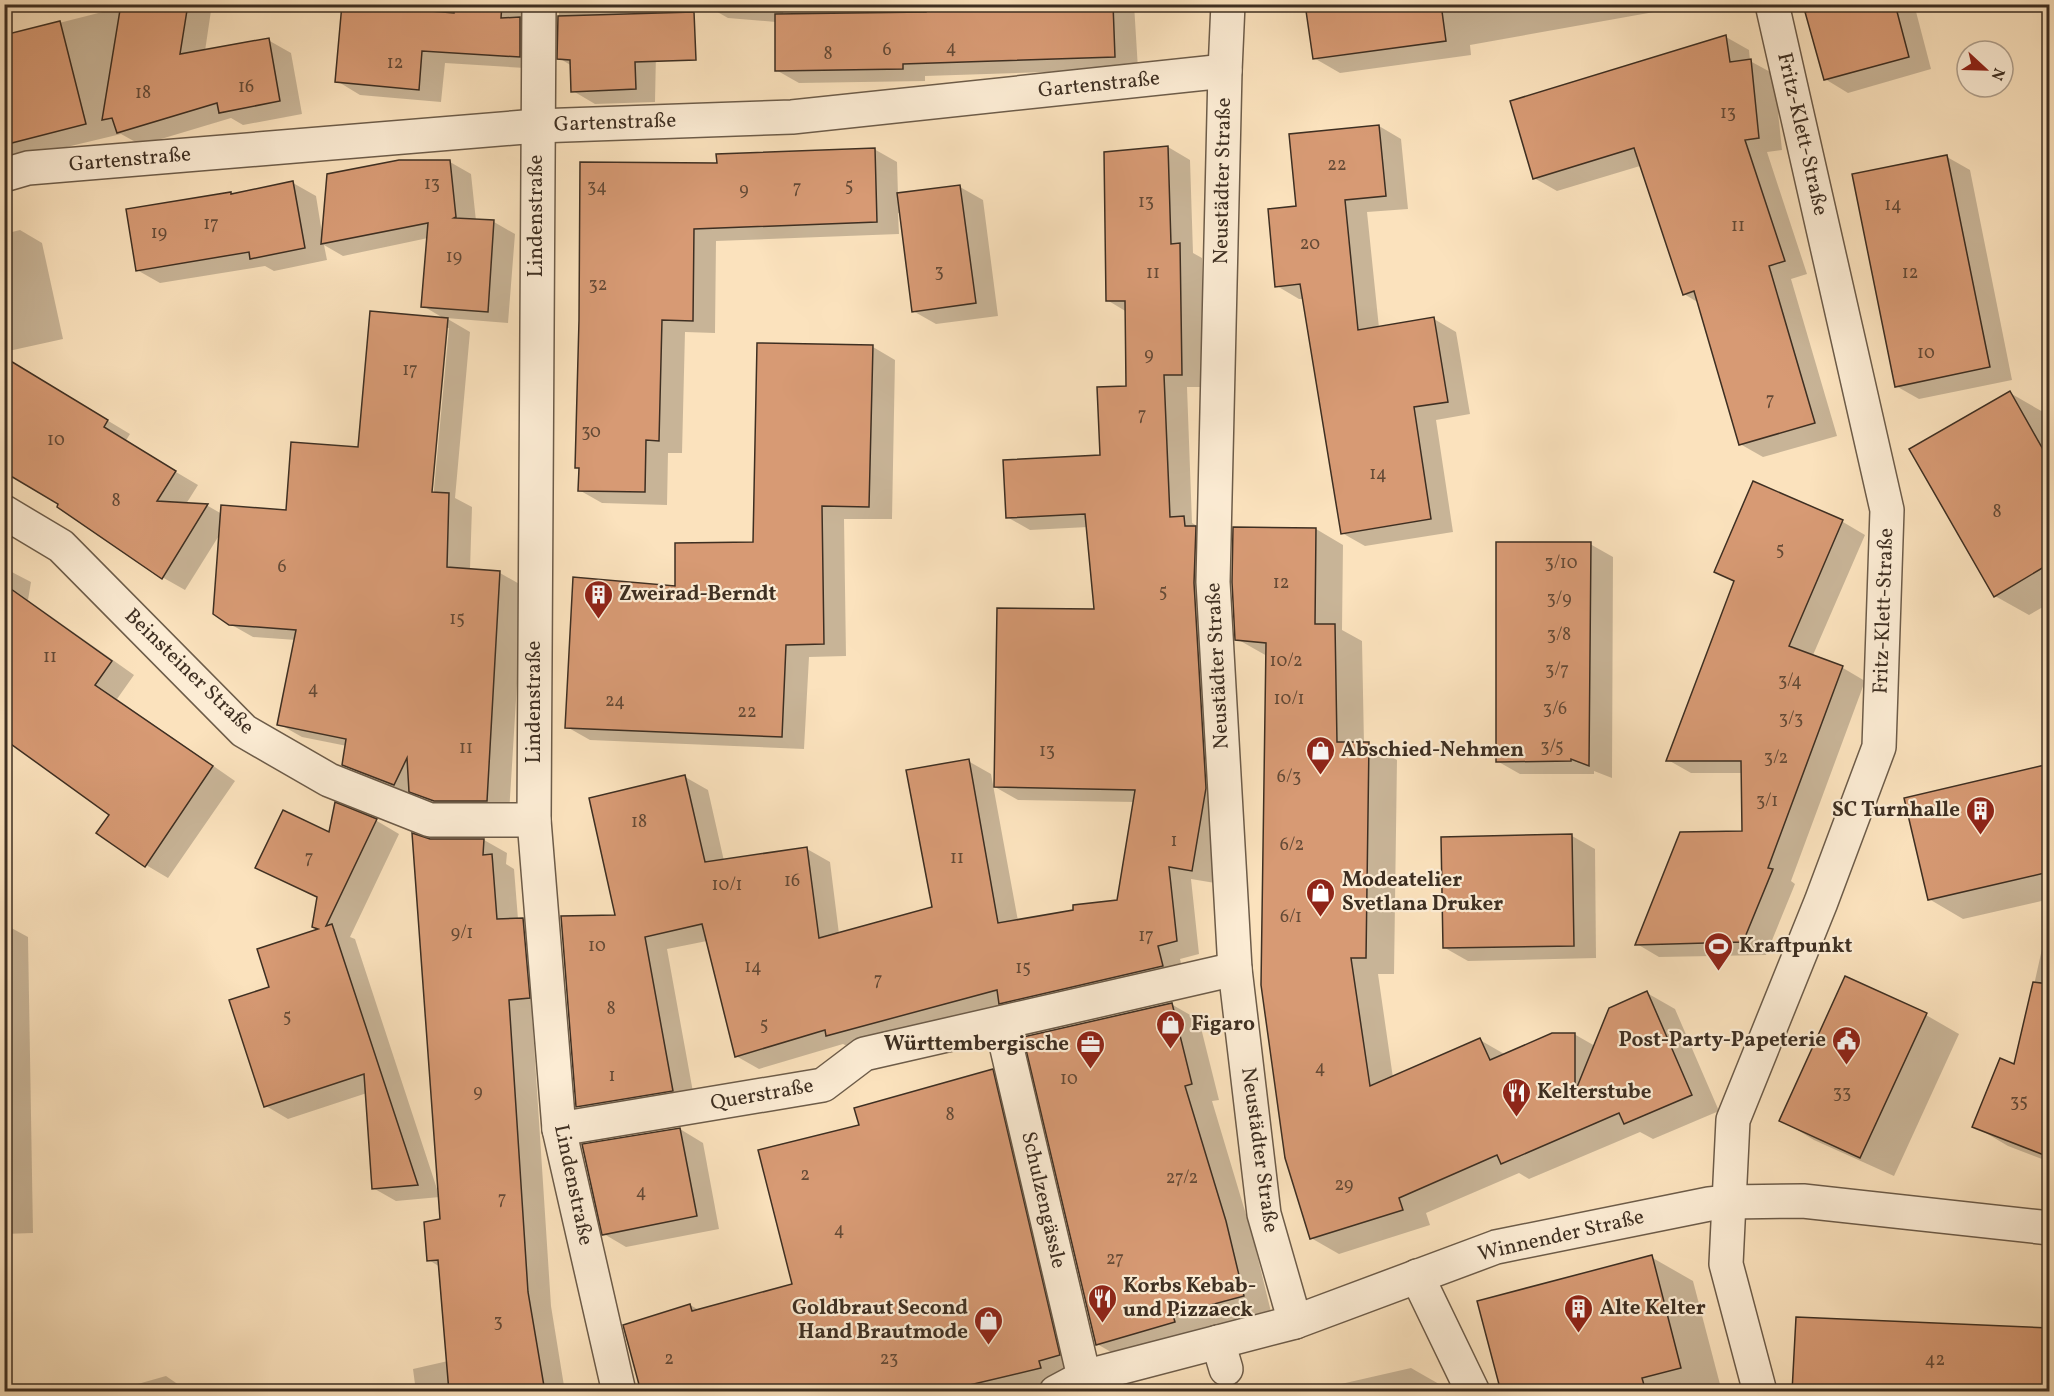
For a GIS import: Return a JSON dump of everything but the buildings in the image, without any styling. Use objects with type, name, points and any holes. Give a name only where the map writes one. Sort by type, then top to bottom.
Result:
[{"type":"street","name":"Lindenstraße","points":[[539,4],[534,820],[559,1129],[619,1392]]},
{"type":"street","name":"Neustädter Straße","points":[[1228,4],[1213,582],[1235,969],[1264,1214],[1295,1322]]},
{"type":"street","name":"Fritz-Klett-Straße","points":[[1760,1392],[1726,1264],[1733,1120],[1862,797],[1879,747],[1887,510],[1772,4]]},
{"type":"street","name":"Gartenstraße","points":[[4,176],[28,168],[537,126],[792,117],[1225,71]]},
{"type":"street","name":"Beinsteiner Straße","points":[[4,512],[61,546],[244,731],[329,780],[430,820],[534,820]]},
{"type":"street","name":"Querstraße","points":[[559,1129],[823,1085],[864,1054],[1235,969]]},
{"type":"street","name":"Schulzengässle","points":[[1001,1023],[1070,1384]]},
{"type":"street","name":"Winnender Straße","points":[[1070,1384],[1222,1355],[1295,1322],[1496,1247],[1709,1204],[1803,1201],[2049,1228]]},
{"type":"street","points":[[1417,1276],[1473,1392]]},
{"type":"place","name":"Zweirad-Berndt","points":[[598,620]]},
{"type":"place","name":"Abschied-Nehmen","points":[[1320,776]]},
{"type":"place","name":"SC Turnhalle","points":[[1981,836]]},
{"type":"place","name":"Modeatelier Svetlana Druker","points":[[1321,918]]},
{"type":"place","name":"Kraftpunkt","points":[[1718,972]]},
{"type":"place","name":"Figaro","points":[[1170,1050]]},
{"type":"place","name":"Post-Party-Papeterie","points":[[1847,1066]]},
{"type":"place","name":"Württembergische","points":[[1090,1070]]},
{"type":"place","name":"Kelterstube","points":[[1516,1118]]},
{"type":"place","name":"Korbs Kebab- und Pizzaeck","points":[[1102,1324]]},
{"type":"place","name":"Alte Kelter","points":[[1579,1334]]},
{"type":"place","name":"Goldbraut Second Hand Brautmode","points":[[989,1346]]}]
